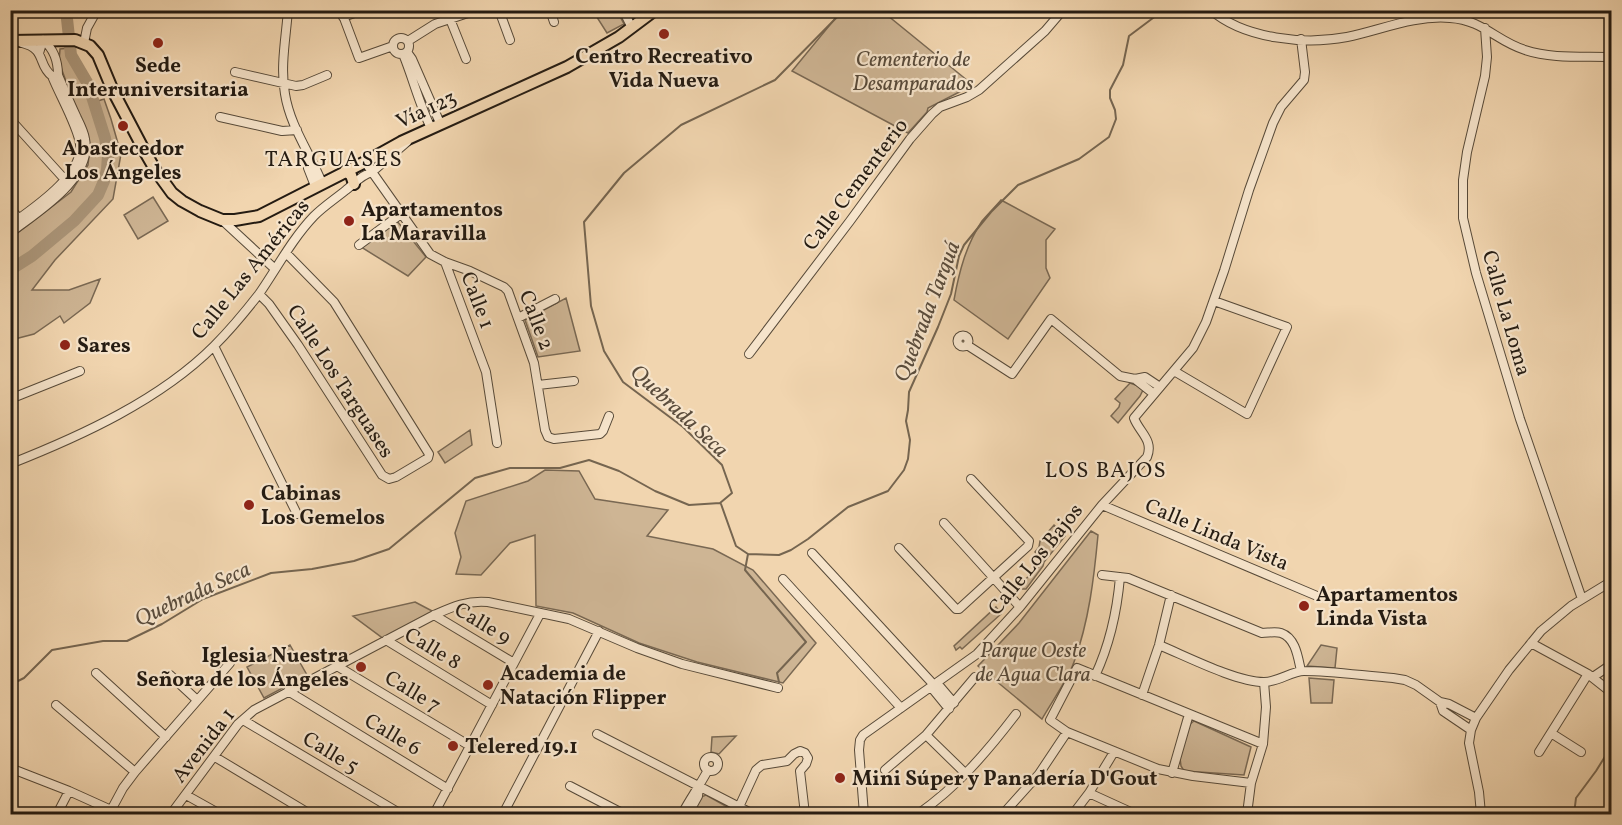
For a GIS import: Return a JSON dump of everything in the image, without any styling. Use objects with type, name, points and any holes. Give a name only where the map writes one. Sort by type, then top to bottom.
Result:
[{"type":"main road","name":"Vía 123","points":[[72,41],[90,46],[96,52],[113,91],[150,162],[172,193],[200,211],[222,220],[242,220],[259,216],[401,142],[567,67],[592,54],[655,10]]},
{"type":"main road","points":[[12,40],[72,41]]},
{"type":"main road","points":[[345,171],[351,175],[354,184]]},
{"type":"street","points":[[55,57],[56,52],[87,28],[97,10]]},
{"type":"street","points":[[288,10],[284,84],[287,104],[306,153],[315,166],[318,185]]},
{"type":"street","points":[[363,10],[342,14],[359,58],[393,46]]},
{"type":"street","points":[[408,41],[435,24],[477,10]]},
{"type":"street","points":[[499,10],[510,40]]},
{"type":"street","points":[[550,10],[554,22]]},
{"type":"street","points":[[623,10],[632,28]]},
{"type":"street","name":"Calle Cementerio","points":[[749,354],[910,139],[932,114],[940,107],[979,90],[1045,31],[1063,10]]},
{"type":"street","points":[[1211,10],[1227,22],[1253,33],[1326,40],[1401,22],[1441,18],[1465,20],[1485,28],[1516,47],[1536,53],[1611,57]]},
{"type":"street","points":[[450,19],[466,59]]},
{"type":"street","name":"Calle La Loma","points":[[1485,28],[1487,57],[1485,76],[1467,152],[1463,180],[1463,218],[1479,284],[1520,419],[1582,599]]},
{"type":"street","points":[[404,38],[408,41],[410,48],[405,53],[395,51],[394,41],[404,38]]},
{"type":"street","name":"Calle Los Bajos","points":[[864,814],[859,750],[863,735],[977,654],[1020,608],[1102,505],[1150,452],[1147,437],[1134,418],[1193,348],[1200,336],[1214,302],[1272,123],[1281,107],[1304,80],[1301,39]]},
{"type":"street","points":[[10,225],[58,195],[81,167],[85,158],[86,144],[84,135],[59,86],[48,74],[39,53],[32,46],[12,40]]},
{"type":"street","points":[[39,53],[43,40],[51,47],[55,57],[59,86]]},
{"type":"street","points":[[405,53],[434,109],[435,126]]},
{"type":"street","points":[[235,72],[296,86],[327,75]]},
{"type":"street","points":[[417,78],[417,96],[424,114],[435,126]]},
{"type":"street","points":[[424,114],[434,109]]},
{"type":"street","points":[[220,117],[282,131],[297,130]]},
{"type":"street","points":[[10,119],[67,182]]},
{"type":"street","name":"Calle Las Américas","points":[[10,464],[60,443],[145,400],[188,369],[240,318],[313,217],[415,136]]},
{"type":"street","name":"Calle 1","points":[[365,162],[430,254],[445,262],[486,372],[496,443]]},
{"type":"street","points":[[10,208],[21,220]]},
{"type":"street","points":[[359,245],[401,214]]},
{"type":"street","points":[[10,232],[21,220]]},
{"type":"street","points":[[222,220],[275,270]]},
{"type":"street","name":"Calle Los Targuases","points":[[259,294],[298,345],[382,475],[389,479],[396,477],[428,458],[429,454],[334,302],[286,253]]},
{"type":"street","name":"Calle 2","points":[[445,262],[470,271],[508,291],[534,363],[548,437],[554,439],[600,434],[609,416]]},
{"type":"street","points":[[519,318],[555,299]]},
{"type":"street","points":[[1174,371],[1246,414],[1287,327],[1214,302]]},
{"type":"street","points":[[967,345],[1012,374],[1051,319],[1120,376],[1136,379],[1157,390]]},
{"type":"street","points":[[214,346],[297,514]]},
{"type":"street","points":[[10,399],[80,371]]},
{"type":"street","points":[[538,385],[574,381]]},
{"type":"street","points":[[899,548],[956,609],[959,609],[994,578],[1029,544],[1029,541],[971,479]]},
{"type":"street","name":"Calle Linda Vista","points":[[1102,505],[1317,596]]},
{"type":"street","points":[[944,523],[1020,608]]},
{"type":"street","points":[[812,553],[951,706]]},
{"type":"street","points":[[1101,575],[1128,578],[1262,633],[1281,633],[1287,636],[1295,649],[1301,671]]},
{"type":"street","points":[[1095,676],[1111,635],[1120,577]]},
{"type":"street","points":[[783,579],[902,708]]},
{"type":"street","points":[[1481,814],[1469,742],[1476,718],[1509,670],[1555,618],[1611,581]]},
{"type":"street","points":[[1142,695],[1159,645],[1171,595]]},
{"type":"street","name":"Avenida 1","points":[[171,814],[243,720],[254,710],[288,691],[459,604],[488,602],[540,614]]},
{"type":"street","points":[[434,814],[540,614],[569,619],[682,664],[778,688]]},
{"type":"street","name":"Calle 9","points":[[434,615],[514,663]]},
{"type":"street","points":[[503,814],[598,631]]},
{"type":"street","name":"Calle 8","points":[[386,640],[492,705]]},
{"type":"street","points":[[1531,643],[1590,676],[1611,693]]},
{"type":"street","points":[[1159,645],[1229,674],[1264,682],[1278,680],[1301,671],[1405,680],[1440,702],[1449,704],[1476,718]]},
{"type":"street","points":[[110,812],[135,772],[230,663]]},
{"type":"street","points":[[1539,752],[1590,676],[1611,664]]},
{"type":"street","name":"Calle 7","points":[[337,666],[470,746]]},
{"type":"street","points":[[1251,783],[1172,773],[1158,769],[1067,732],[1050,720],[1077,668],[1263,744]]},
{"type":"street","points":[[96,673],[166,737]]},
{"type":"street","points":[[170,675],[197,700]]},
{"type":"street","points":[[885,770],[926,735],[975,677]]},
{"type":"street","points":[[1247,814],[1251,783],[1263,744],[1266,707],[1264,682]]},
{"type":"street","name":"Calle 6","points":[[288,691],[448,789]]},
{"type":"street","points":[[10,699],[12,706],[10,714]]},
{"type":"street","points":[[1440,702],[1443,711],[1471,730]]},
{"type":"street","points":[[56,705],[135,772]]},
{"type":"street","points":[[918,814],[936,802],[985,755],[1016,714]]},
{"type":"street","points":[[1172,773],[1189,714]]},
{"type":"street","name":"Calle 5","points":[[243,720],[401,814]]},
{"type":"street","points":[[1003,814],[1039,774],[1067,732]]},
{"type":"street","points":[[1551,733],[1581,752]]},
{"type":"street","points":[[597,734],[753,814]]},
{"type":"street","points":[[926,735],[966,774]]},
{"type":"street","points":[[739,807],[756,770],[762,765],[787,761],[797,752],[805,753],[808,758],[800,771],[805,814]]},
{"type":"street","points":[[1073,814],[1114,752]]},
{"type":"street","points":[[214,757],[310,814]]},
{"type":"street","points":[[10,768],[69,791],[110,812],[120,814]]},
{"type":"street","points":[[682,814],[708,770]]},
{"type":"street","points":[[570,786],[624,814]]},
{"type":"street","points":[[688,814],[698,796],[699,787]]},
{"type":"street","points":[[57,814],[69,791]]},
{"type":"street","points":[[1089,793],[1135,814]]},
{"type":"street","points":[[186,795],[220,814]]},
{"type":"green space","points":[[593,11],[617,11],[624,24],[607,33]]},
{"type":"green space","name":"Cementerio de Desamparados","points":[[844,11],[882,11],[973,85],[928,108],[908,133],[792,71],[838,15]]},
{"type":"green space","points":[[69,48],[70,56],[87,86],[92,103],[104,99],[121,154],[113,199],[55,260],[32,290],[69,290],[100,279],[90,303],[64,323],[60,316],[34,334],[11,340],[11,238],[71,192],[88,165],[90,147],[59,62],[60,49]]},
{"type":"green space","points":[[153,197],[168,221],[138,239],[124,215]]},
{"type":"green space","points":[[1001,200],[1055,229],[1046,240],[1046,268],[1050,278],[1008,339],[954,300],[967,249],[982,221]]},
{"type":"green space","points":[[397,221],[426,257],[408,276],[361,247]]},
{"type":"green space","points":[[566,298],[580,351],[538,357],[525,320]]},
{"type":"green space","points":[[1130,383],[1144,388],[1118,423],[1111,416],[1120,403],[1115,399]]},
{"type":"green space","points":[[470,430],[472,445],[445,463],[438,452]]},
{"type":"green space","points":[[545,470],[579,471],[595,499],[668,510],[647,536],[713,549],[753,570],[816,643],[783,683],[697,662],[639,643],[573,613],[536,606],[535,535],[510,543],[481,575],[456,574],[461,557],[455,533],[466,501],[528,481]]},
{"type":"green space","points":[[1054,525],[1065,536],[1044,562],[1035,552],[1040,541]]},
{"type":"green space","name":"Parque Oeste de Agua Clara","points":[[1091,531],[1098,535],[1093,583],[1084,631],[1071,669],[1042,719],[978,666],[1019,623]]},
{"type":"green space","points":[[1044,562],[1026,589],[1015,589]]},
{"type":"green space","points":[[415,602],[436,613],[384,639],[353,616]]},
{"type":"green space","points":[[996,607],[1001,614],[962,649],[960,647],[956,650],[954,646]]},
{"type":"green space","points":[[290,645],[307,675],[264,698],[247,667]]},
{"type":"green space","points":[[1321,645],[1337,648],[1335,668],[1307,666]]},
{"type":"green space","points":[[1309,678],[1334,680],[1332,703],[1311,703]]},
{"type":"green space","points":[[1194,721],[1251,747],[1244,775],[1184,771],[1180,758],[1189,725]]},
{"type":"green space","points":[[736,736],[719,754],[711,752],[712,737]]},
{"type":"green space","points":[[706,795],[740,814],[692,814],[701,797]]},
{"type":"waterway","points":[[10,270],[32,256],[74,221],[98,195],[107,170],[108,155],[105,138],[88,84],[71,55],[66,10]]},
{"type":"waterway","name":"Quebrada Seca","points":[[10,685],[24,678],[52,650],[103,641],[127,641],[162,624],[203,599],[271,573],[312,569],[354,561],[389,549],[475,478],[510,468],[560,468],[589,460],[619,471],[655,491],[689,505],[720,503],[732,493],[722,465],[683,427],[623,382],[604,351],[591,306],[584,222],[624,173],[681,125],[775,80],[844,10]]},
{"type":"waterway","name":"Quebrada Targuá","points":[[721,504],[736,546],[748,554],[779,555],[808,539],[848,507],[888,491],[904,470],[908,459],[910,440],[906,421],[909,392],[951,294],[959,256],[964,245],[991,212],[1018,185],[1079,159],[1109,137],[1116,119],[1110,90],[1123,65],[1129,36],[1157,15],[1159,10]]},
{"type":"waterway","points":[[748,554],[745,570],[806,642],[777,673],[779,682]]},
{"type":"waterway","points":[[1574,814],[1576,798],[1612,750]]},
{"type":"place","name":"Centro Recreativo Vida Nueva","points":[[664,34]]},
{"type":"place","name":"Sede Interuniversitaria","points":[[158,43]]},
{"type":"place","name":"Abastecedor Los Ángeles","points":[[123,126]]},
{"type":"place","name":"Apartamentos La Maravilla","points":[[349,221]]},
{"type":"place","name":"Sares","points":[[65,345]]},
{"type":"place","name":"Cabinas Los Gemelos","points":[[249,505]]},
{"type":"place","name":"Apartamentos Linda Vista","points":[[1304,606]]},
{"type":"place","name":"Iglesia Nuestra Señora de los Ángeles","points":[[361,667]]},
{"type":"place","name":"Academia de Natación Flipper","points":[[488,685]]},
{"type":"place","name":"Telered 19.1","points":[[453,746]]},
{"type":"place","name":"Mini Súper y Panadería D'Gout","points":[[840,778]]},
{"type":"district","name":"TARGUASES","points":[[334,158]]},
{"type":"district","name":"LOS BAJOS","points":[[1106,469]]}]
